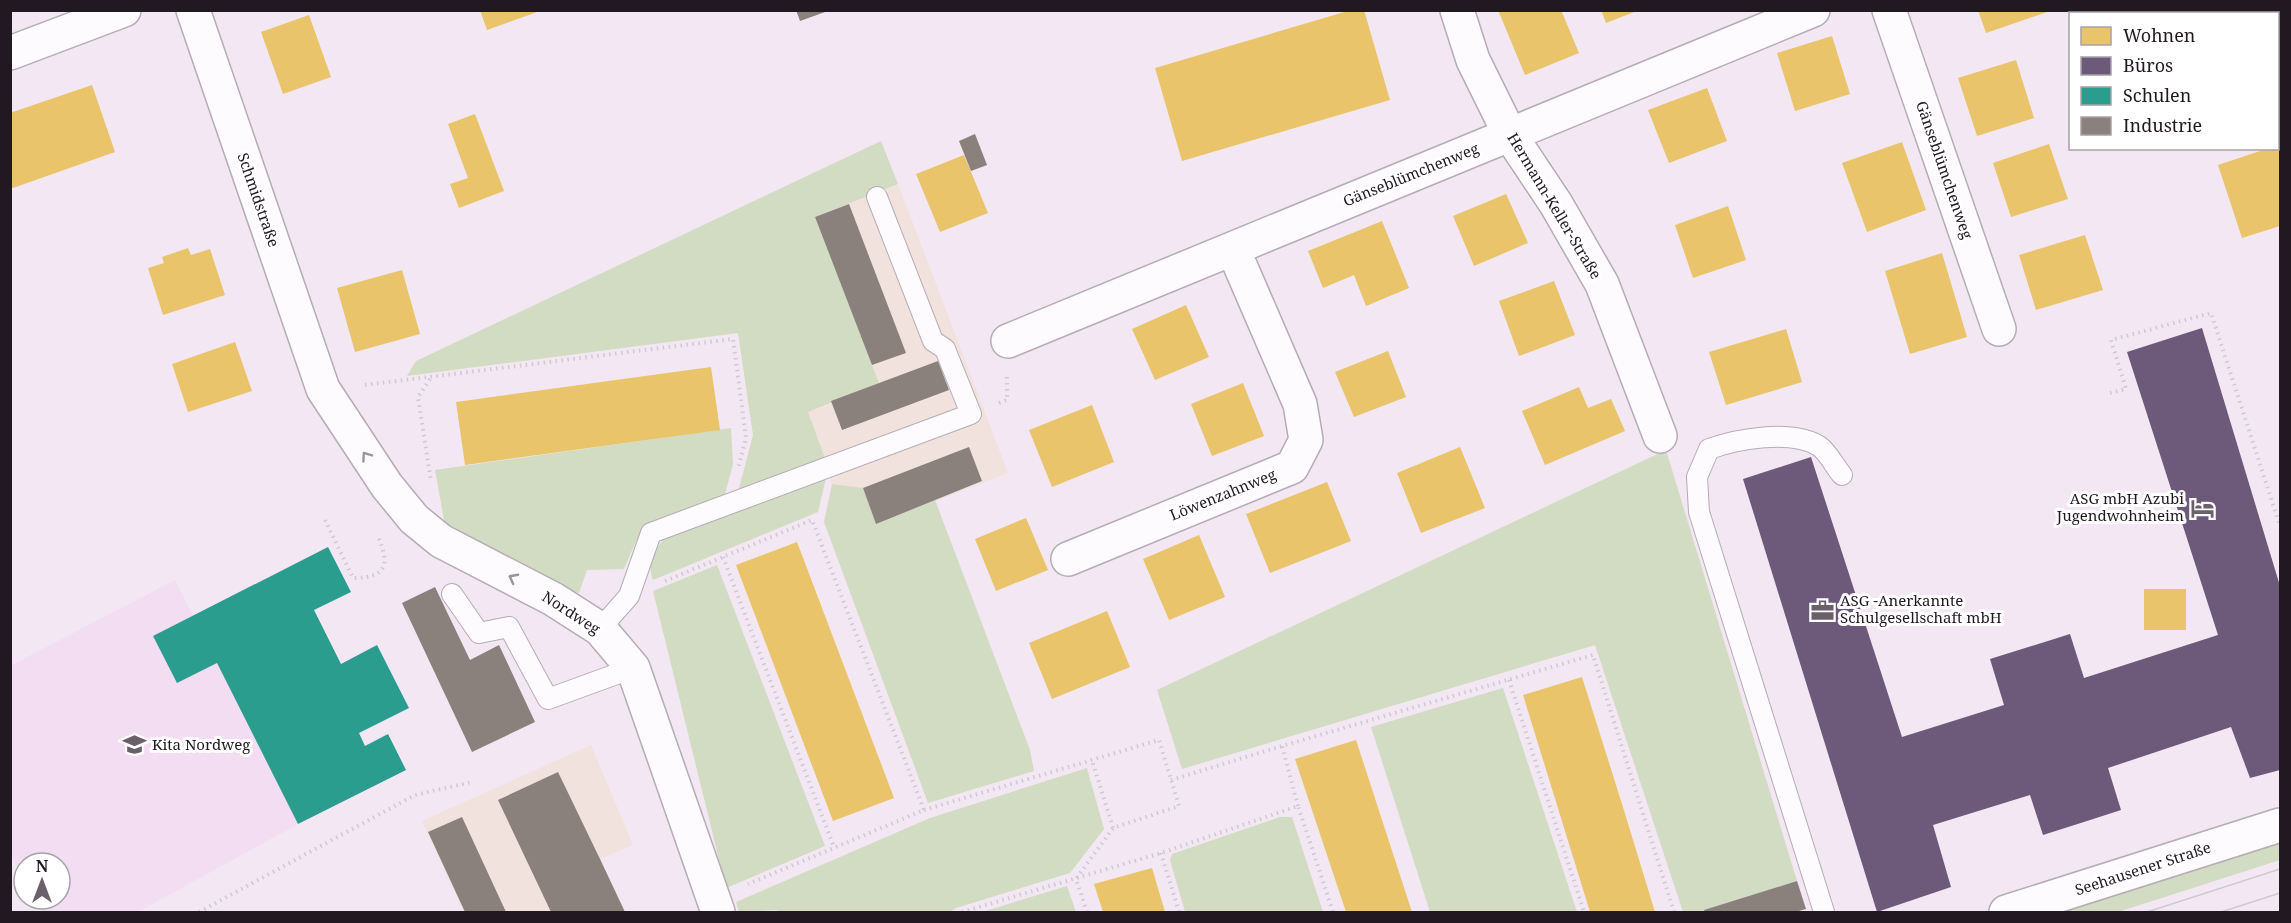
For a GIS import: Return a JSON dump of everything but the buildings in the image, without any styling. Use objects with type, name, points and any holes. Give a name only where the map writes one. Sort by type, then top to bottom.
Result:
[{"type":"street","points":[[10,53],[124,10]]},
{"type":"street","name":"Schmidstraße","points":[[193,10],[323,389]]},
{"type":"street","name":"Hermann-Keller-Straße","points":[[1457,10],[1473,60],[1510,135],[1556,204],[1602,284],[1660,436]]},
{"type":"street","name":"Gänseblümchenweg","points":[[1008,340],[1813,10]]},
{"type":"street","name":"Gänseblümchenweg","points":[[1889,10],[2000,329]]},
{"type":"street","name":"Löwenzahnweg","points":[[1068,559],[1292,467],[1306,440],[1300,404],[1233,249]]},
{"type":"street","name":"Nordweg","points":[[323,389],[387,486],[414,519],[441,540],[553,599],[600,629],[633,668],[715,906]]},
{"type":"street","name":"Seehausener Straße","points":[[2006,912],[2280,825]]},
{"type":"lane","points":[[600,629],[629,596],[651,533],[970,414],[945,349],[933,341],[877,197]]},
{"type":"lane","points":[[1824,912],[1699,512],[1697,477],[1709,449],[1737,439],[1773,438],[1798,439],[1819,447],[1842,475]]},
{"type":"lane","points":[[452,594],[479,633],[509,627],[548,699],[633,668]]},
{"type":"path","points":[[2110,393],[2126,389],[2111,340],[2211,313],[2280,526]]},
{"type":"path","points":[[323,389],[431,378],[733,339],[746,438],[728,504]]},
{"type":"path","points":[[970,414],[1007,400],[1008,340]]},
{"type":"path","points":[[431,378],[418,397],[432,485]]},
{"type":"path","points":[[326,520],[353,578],[370,578],[380,572],[385,565],[385,552],[375,531]]},
{"type":"path","points":[[629,596],[812,520],[924,810]]},
{"type":"path","points":[[723,557],[834,847]]},
{"type":"path","points":[[1171,780],[1593,655],[1674,912]]},
{"type":"path","points":[[1509,680],[1584,912]]},
{"type":"path","points":[[715,906],[834,847],[924,810],[1159,740],[1179,806],[1113,828],[1076,879]]},
{"type":"path","points":[[1282,746],[1298,806],[1333,912]]},
{"type":"path","points":[[1092,760],[1113,828]]},
{"type":"path","points":[[199,912],[415,795],[472,782]]},
{"type":"path","points":[[962,912],[1161,853],[1298,806]]},
{"type":"path","points":[[1161,853],[1179,912]]},
{"type":"path","points":[[1076,879],[1087,912]]},
{"type":"shaded area","points":[[898,184],[1008,473],[876,524],[863,488],[832,484],[808,412],[879,383],[815,217]]},
{"type":"shaded area","name":"Kita Nordweg","points":[[175,580],[298,824],[138,912],[43,912],[72,911],[72,851],[12,851],[12,857],[11,855],[10,666]]},
{"type":"shaded area","points":[[591,745],[633,845],[600,859],[625,912],[464,912],[422,821]]},
{"type":"green space","points":[[881,141],[898,184],[815,217],[879,383],[808,412],[826,461],[738,492],[753,435],[738,333],[407,376],[416,361]]},
{"type":"green space","points":[[731,428],[733,464],[724,498],[653,525],[636,541],[624,569],[587,570],[579,593],[527,578],[446,531],[435,470]]},
{"type":"green space","points":[[1666,450],[1797,881],[1705,910],[1705,912],[1683,912],[1595,645],[1182,769],[1157,690]]},
{"type":"green space","points":[[826,478],[818,512],[653,580],[650,569],[652,558],[664,539]]},
{"type":"green space","points":[[832,484],[863,488],[876,523],[935,500],[1030,750],[1034,771],[928,803],[824,522]]},
{"type":"green space","points":[[717,565],[825,846],[726,888],[653,591]]},
{"type":"green space","points":[[1503,688],[1577,912],[1430,912],[1371,727]]},
{"type":"green space","points":[[1087,768],[1104,829],[1070,873],[956,908],[950,912],[778,912],[777,910],[739,912],[736,902],[930,818]]},
{"type":"green space","points":[[1280,817],[1292,817],[1323,912],[1185,912],[1170,860],[1172,854]]},
{"type":"green space","points":[[2280,840],[2280,860],[2118,912],[2057,912]]},
{"type":"green space","points":[[1067,886],[1076,912],[982,912]]},
{"type":"tram line","points":[[2147,912],[2280,869]]},
{"type":"tram line","points":[[2221,912],[2280,893]]},
{"type":"place","name":"ASG mbH Azubi Jugendwohnheim","points":[[2202,508]]},
{"type":"place","name":"ASG -Anerkannte Schulgesellschaft mbH","points":[[1822,610]]},
{"type":"place","name":"Kita Nordweg","points":[[134,745]]}]
